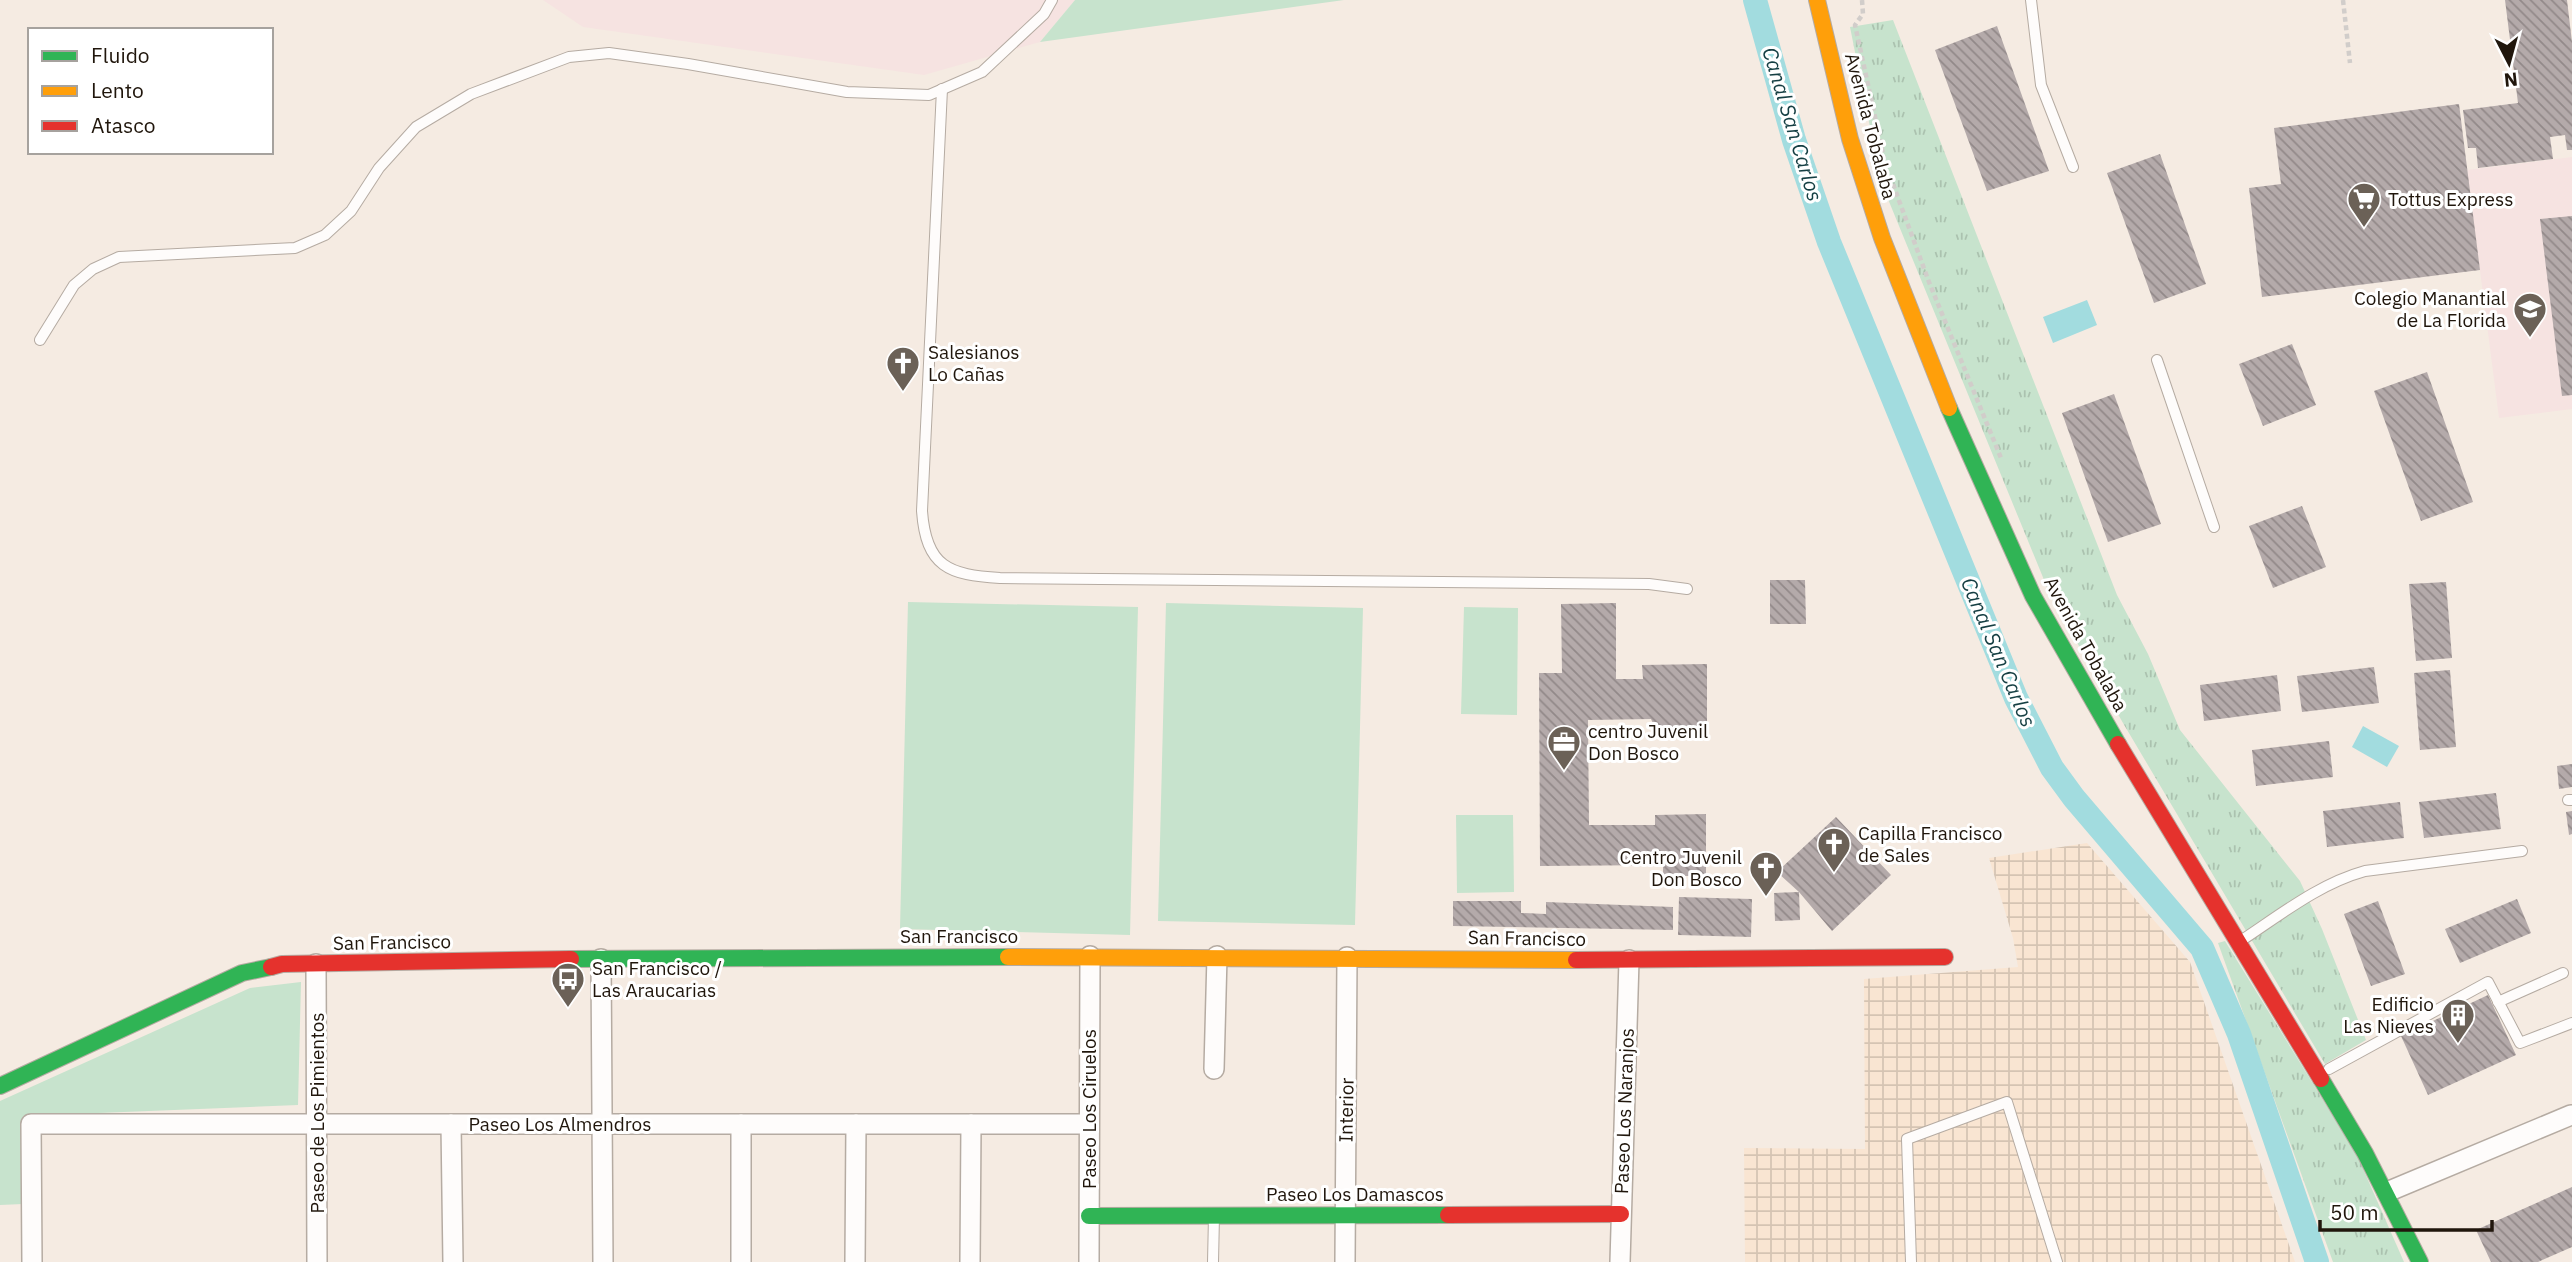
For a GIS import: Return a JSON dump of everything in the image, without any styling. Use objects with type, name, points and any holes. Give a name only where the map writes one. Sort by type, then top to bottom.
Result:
[{"type":"street","name":"Avenida Tobalaba","points":[[1817,0],[1850,139],[1873,213],[1947,402],[2033,596],[2068,660],[2387,1192],[2420,1262]]},
{"type":"street","name":"Paseo Los Ciruelos","points":[[1089,1262],[1090,956]]},
{"type":"street","points":[[1214,1069],[1217,956]]},
{"type":"street","name":"San Francisco","points":[[0,1086],[242,973],[282,964],[601,958],[1217,956],[1629,960],[1945,957]]},
{"type":"street","name":"Interior","points":[[1345,1262],[1347,957]]},
{"type":"street","points":[[601,958],[603,1262]]},
{"type":"street","name":"Paseo Los Naranjos","points":[[1620,1262],[1629,960]]},
{"type":"street","name":"Paseo de Los Pimientos","points":[[316,964],[317,1262]]},
{"type":"street","points":[[2387,1192],[2571,1115]]},
{"type":"street","name":"Paseo Los Almendros","points":[[32,1262],[32,1124],[1089,1124]]},
{"type":"street","points":[[452,1124],[453,1262]]},
{"type":"street","points":[[740,1262],[741,1124]]},
{"type":"street","points":[[855,1262],[856,1124]]},
{"type":"street","points":[[970,1262],[971,1124]]},
{"type":"street","name":"Paseo Los Damascos","points":[[1089,1216],[1621,1214]]},
{"type":"lane","points":[[40,340],[74,285],[93,269],[118,257],[273,250],[295,247],[326,235],[351,211],[379,169],[416,127],[471,94],[569,57],[609,53],[847,92],[929,95],[982,72],[1044,14],[1052,0]]},
{"type":"lane","points":[[2031,0],[2042,85],[2073,167]]},
{"type":"lane","points":[[942,89],[922,511],[923,534],[930,551],[954,571],[970,576],[1000,578],[1649,584],[1687,589]]},
{"type":"lane","points":[[2157,360],[2214,527]]},
{"type":"lane","points":[[2238,942],[2326,885],[2345,877],[2365,871],[2522,851]]},
{"type":"lane","points":[[2498,1002],[2563,973]]},
{"type":"lane","points":[[2329,1069],[2488,982],[2520,1043],[2572,1023]]},
{"type":"lane","points":[[1911,1262],[1907,1139],[2007,1102],[2057,1262]]},
{"type":"lane","points":[[1213,1262],[1214,1216]]},
{"type":"path","points":[[1862,0],[1863,14],[1855,25],[1884,160]]},
{"type":"path","points":[[2343,0],[2350,63]]},
{"type":"path","points":[[1889,173],[1929,282],[2003,463]]},
{"type":"shaded area","points":[[543,0],[1075,0],[1040,42],[924,75],[583,27]]},
{"type":"shaded area","name":"Colegio Manantial de La Florida","points":[[2572,157],[2572,409],[2499,418],[2467,170]]},
{"type":"shaded area","points":[[2087,843],[2190,962],[2295,1262],[1745,1262],[1744,1148],[1865,1149],[1864,979],[2018,967],[2013,938],[1989,858]]},
{"type":"green space","points":[[1075,0],[1344,0],[1040,42]]},
{"type":"green space","points":[[1893,20],[2117,595],[2148,654],[2180,730],[2300,881],[2322,929],[2366,1040],[2325,1064],[2051,597],[1881,182],[1850,27]]},
{"type":"green space","points":[[908,602],[1138,607],[1130,935],[900,929]]},
{"type":"green space","points":[[1166,603],[1363,608],[1355,925],[1158,921]]},
{"type":"green space","points":[[1464,607],[1518,608],[1517,715],[1461,714]]},
{"type":"green space","points":[[1456,815],[1513,815],[1514,892],[1457,893]]},
{"type":"green space","points":[[2225,941],[2357,1155],[2404,1262],[2333,1262],[2218,943]]},
{"type":"green space","points":[[301,982],[298,1105],[23,1116],[23,1204],[0,1205],[0,1101],[250,988]]},
{"type":"water","points":[[2087,300],[2097,325],[2053,343],[2043,317]]},
{"type":"water","points":[[2363,726],[2399,746],[2387,767],[2352,747]]},
{"type":"building","points":[[2505,0],[2567,0],[2572,42],[2572,150],[2567,150],[2565,135],[2550,137],[2553,159],[2478,168],[2476,148],[2468,148],[2463,110],[2518,103]]},
{"type":"building","points":[[1997,26],[2049,171],[1987,191],[1935,50]]},
{"type":"building","name":"Tottus Express","points":[[2459,104],[2480,270],[2262,297],[2249,188],[2281,184],[2274,128]]},
{"type":"building","points":[[2160,154],[2206,284],[2154,303],[2107,173]]},
{"type":"building","points":[[2572,216],[2572,395],[2562,396],[2540,219]]},
{"type":"building","points":[[2292,344],[2316,405],[2263,426],[2239,364]]},
{"type":"building","points":[[2427,372],[2473,502],[2421,521],[2374,391]]},
{"type":"building","points":[[2114,394],[2161,524],[2108,542],[2062,413]]},
{"type":"building","points":[[2302,506],[2326,567],[2273,588],[2249,526]]},
{"type":"building","points":[[1770,580],[1805,580],[1806,624],[1770,624]]},
{"type":"building","points":[[2446,582],[2452,658],[2416,661],[2409,584]]},
{"type":"building","name":"centro Juvenil Don Bosco","points":[[1616,603],[1616,679],[1643,679],[1642,665],[1707,664],[1707,729],[1656,730],[1651,719],[1588,720],[1589,825],[1655,825],[1655,815],[1706,814],[1706,876],[1663,876],[1663,865],[1540,866],[1539,673],[1562,673],[1561,604]]},
{"type":"building","points":[[2374,667],[2379,703],[2302,712],[2297,676]]},
{"type":"building","points":[[2450,670],[2456,747],[2420,750],[2414,673]]},
{"type":"building","points":[[2277,675],[2281,711],[2204,721],[2200,685]]},
{"type":"building","points":[[2329,741],[2333,777],[2256,786],[2252,750]]},
{"type":"building","points":[[2572,764],[2572,787],[2559,789],[2557,766]]},
{"type":"building","points":[[2496,793],[2501,829],[2424,838],[2419,802]]},
{"type":"building","points":[[2400,802],[2404,838],[2327,847],[2323,811]]},
{"type":"building","points":[[2572,811],[2572,834],[2569,835],[2566,812]]},
{"type":"building","name":"Capilla Francisco de Sales","points":[[1836,817],[1891,875],[1832,931],[1799,892],[1777,872]]},
{"type":"building","points":[[1799,892],[1800,920],[1775,921],[1774,893]]},
{"type":"building","points":[[1679,897],[1752,899],[1751,937],[1678,935]]},
{"type":"building","points":[[2517,899],[2531,933],[2460,963],[2445,929]]},
{"type":"building","points":[[1453,901],[1521,901],[1521,913],[1546,914],[1546,902],[1673,907],[1673,930],[1453,926]]},
{"type":"building","points":[[2378,901],[2405,974],[2371,986],[2344,914]]},
{"type":"building","name":"Edificio Las Nieves","points":[[2488,995],[2516,1055],[2428,1095],[2401,1036]]},
{"type":"building","points":[[2572,1187],[2572,1247],[2538,1262],[2491,1262],[2476,1230]]},
{"type":"waterway","name":"Canal San Carlos","points":[[1755,0],[1794,140],[1829,242],[2016,698],[2052,768],[2074,798],[2202,948],[2239,1034],[2317,1262]]},
{"type":"traffic: fast","points":[[1949,408],[2033,596],[2118,744]]},
{"type":"traffic: fast","points":[[571,959],[1008,957]]},
{"type":"traffic: fast","points":[[0,1086],[242,973],[271,967]]},
{"type":"traffic: fast","points":[[2321,1079],[2365,1153],[2420,1262]]},
{"type":"traffic: fast","points":[[1089,1216],[1448,1215]]},
{"type":"traffic: slow","points":[[1817,0],[1850,139],[1882,238],[1949,408]]},
{"type":"traffic: slow","points":[[1008,957],[1576,960]]},
{"type":"traffic: jam","points":[[2118,744],[2321,1079]]},
{"type":"traffic: jam","points":[[1576,960],[1945,957]]},
{"type":"traffic: jam","points":[[271,967],[282,964],[571,959]]},
{"type":"traffic: jam","points":[[1448,1215],[1621,1214]]},
{"type":"place","name":"Tottus Express","points":[[2364,229]]},
{"type":"place","name":"Colegio Manantial de La Florida","points":[[2530,339]]},
{"type":"place","name":"Salesianos Lo Cañas","points":[[903,393]]},
{"type":"place","name":"centro Juvenil Don Bosco","points":[[1564,772]]},
{"type":"place","name":"Capilla Francisco de Sales","points":[[1834,874]]},
{"type":"place","name":"Centro Juvenil Don Bosco","points":[[1766,898]]},
{"type":"place","name":"San Francisco / Las Araucarias","points":[[568,1009]]},
{"type":"place","name":"Edificio Las Nieves","points":[[2458,1045]]}]
